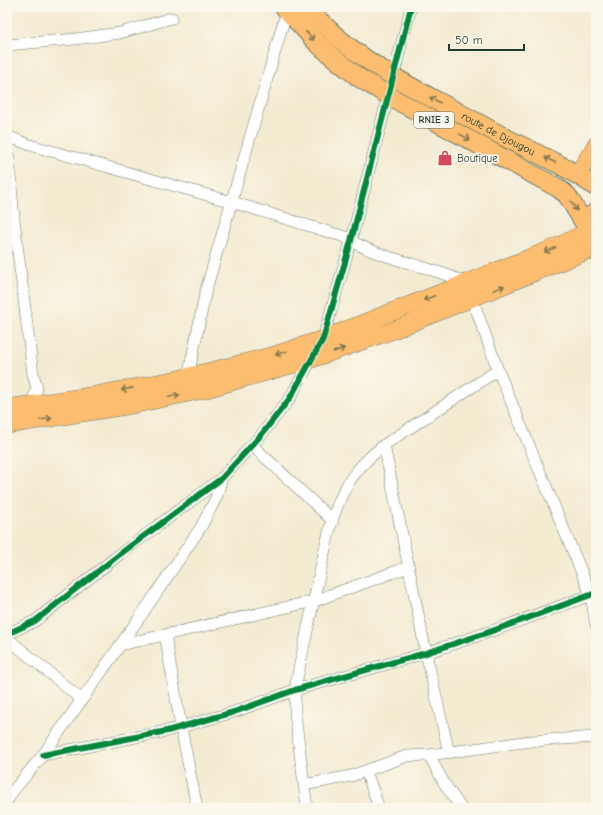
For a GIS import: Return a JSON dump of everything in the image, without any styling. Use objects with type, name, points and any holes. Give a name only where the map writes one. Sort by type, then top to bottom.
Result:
[{"type":"highway","name":"route de Djougou","points":[[307,7],[328,29],[346,44],[371,64],[393,78],[596,187]]},
{"type":"highway","name":"RNIE 3","points":[[285,9],[333,57],[358,77],[389,96],[558,188],[567,195],[591,234]]},
{"type":"main road","points":[[576,175],[596,145]]},
{"type":"main road","points":[[7,425],[132,405],[203,390],[312,359],[394,330],[554,248],[591,234]]},
{"type":"main road","points":[[7,408],[90,396],[188,377],[270,356],[469,291]]},
{"type":"street","points":[[7,634],[36,621],[120,554],[222,478],[262,434],[290,398],[323,339],[351,241],[411,7]]},
{"type":"street","points":[[188,377],[206,290],[232,202],[285,9]]},
{"type":"street","points":[[7,45],[76,39],[120,33],[172,18]]},
{"type":"street","points":[[7,136],[30,145],[232,202],[345,238],[371,251],[450,275],[469,291],[498,370],[594,594],[596,625]]},
{"type":"street","points":[[7,141],[14,219],[33,374],[37,388],[34,396],[37,403]]},
{"type":"street","points":[[307,808],[295,714],[295,690],[333,521],[344,491],[355,473],[368,458],[384,445],[498,370]]},
{"type":"street","points":[[252,445],[333,521]]},
{"type":"street","points":[[384,445],[426,653],[449,753]]},
{"type":"street","points":[[7,801],[82,700],[201,526],[216,498],[222,478]]},
{"type":"street","points":[[120,645],[314,601],[408,567]]},
{"type":"street","points":[[43,754],[167,731],[234,712],[295,690],[426,653],[594,594]]},
{"type":"street","points":[[165,635],[197,808]]},
{"type":"street","points":[[7,638],[82,700]]},
{"type":"street","points":[[304,785],[366,771],[407,756],[449,753],[531,741],[596,737]]},
{"type":"street","points":[[429,755],[441,778],[461,808]]},
{"type":"street","points":[[366,771],[380,808]]},
{"type":"cycle path","points":[[7,634],[35,621],[120,554],[222,478],[262,434],[290,398],[323,339],[351,241],[411,7]]},
{"type":"cycle path","points":[[43,755],[167,731],[234,712],[295,690],[426,653],[492,631],[596,593]]},
{"type":"place","name":"Boutique","points":[[445,158]]}]
